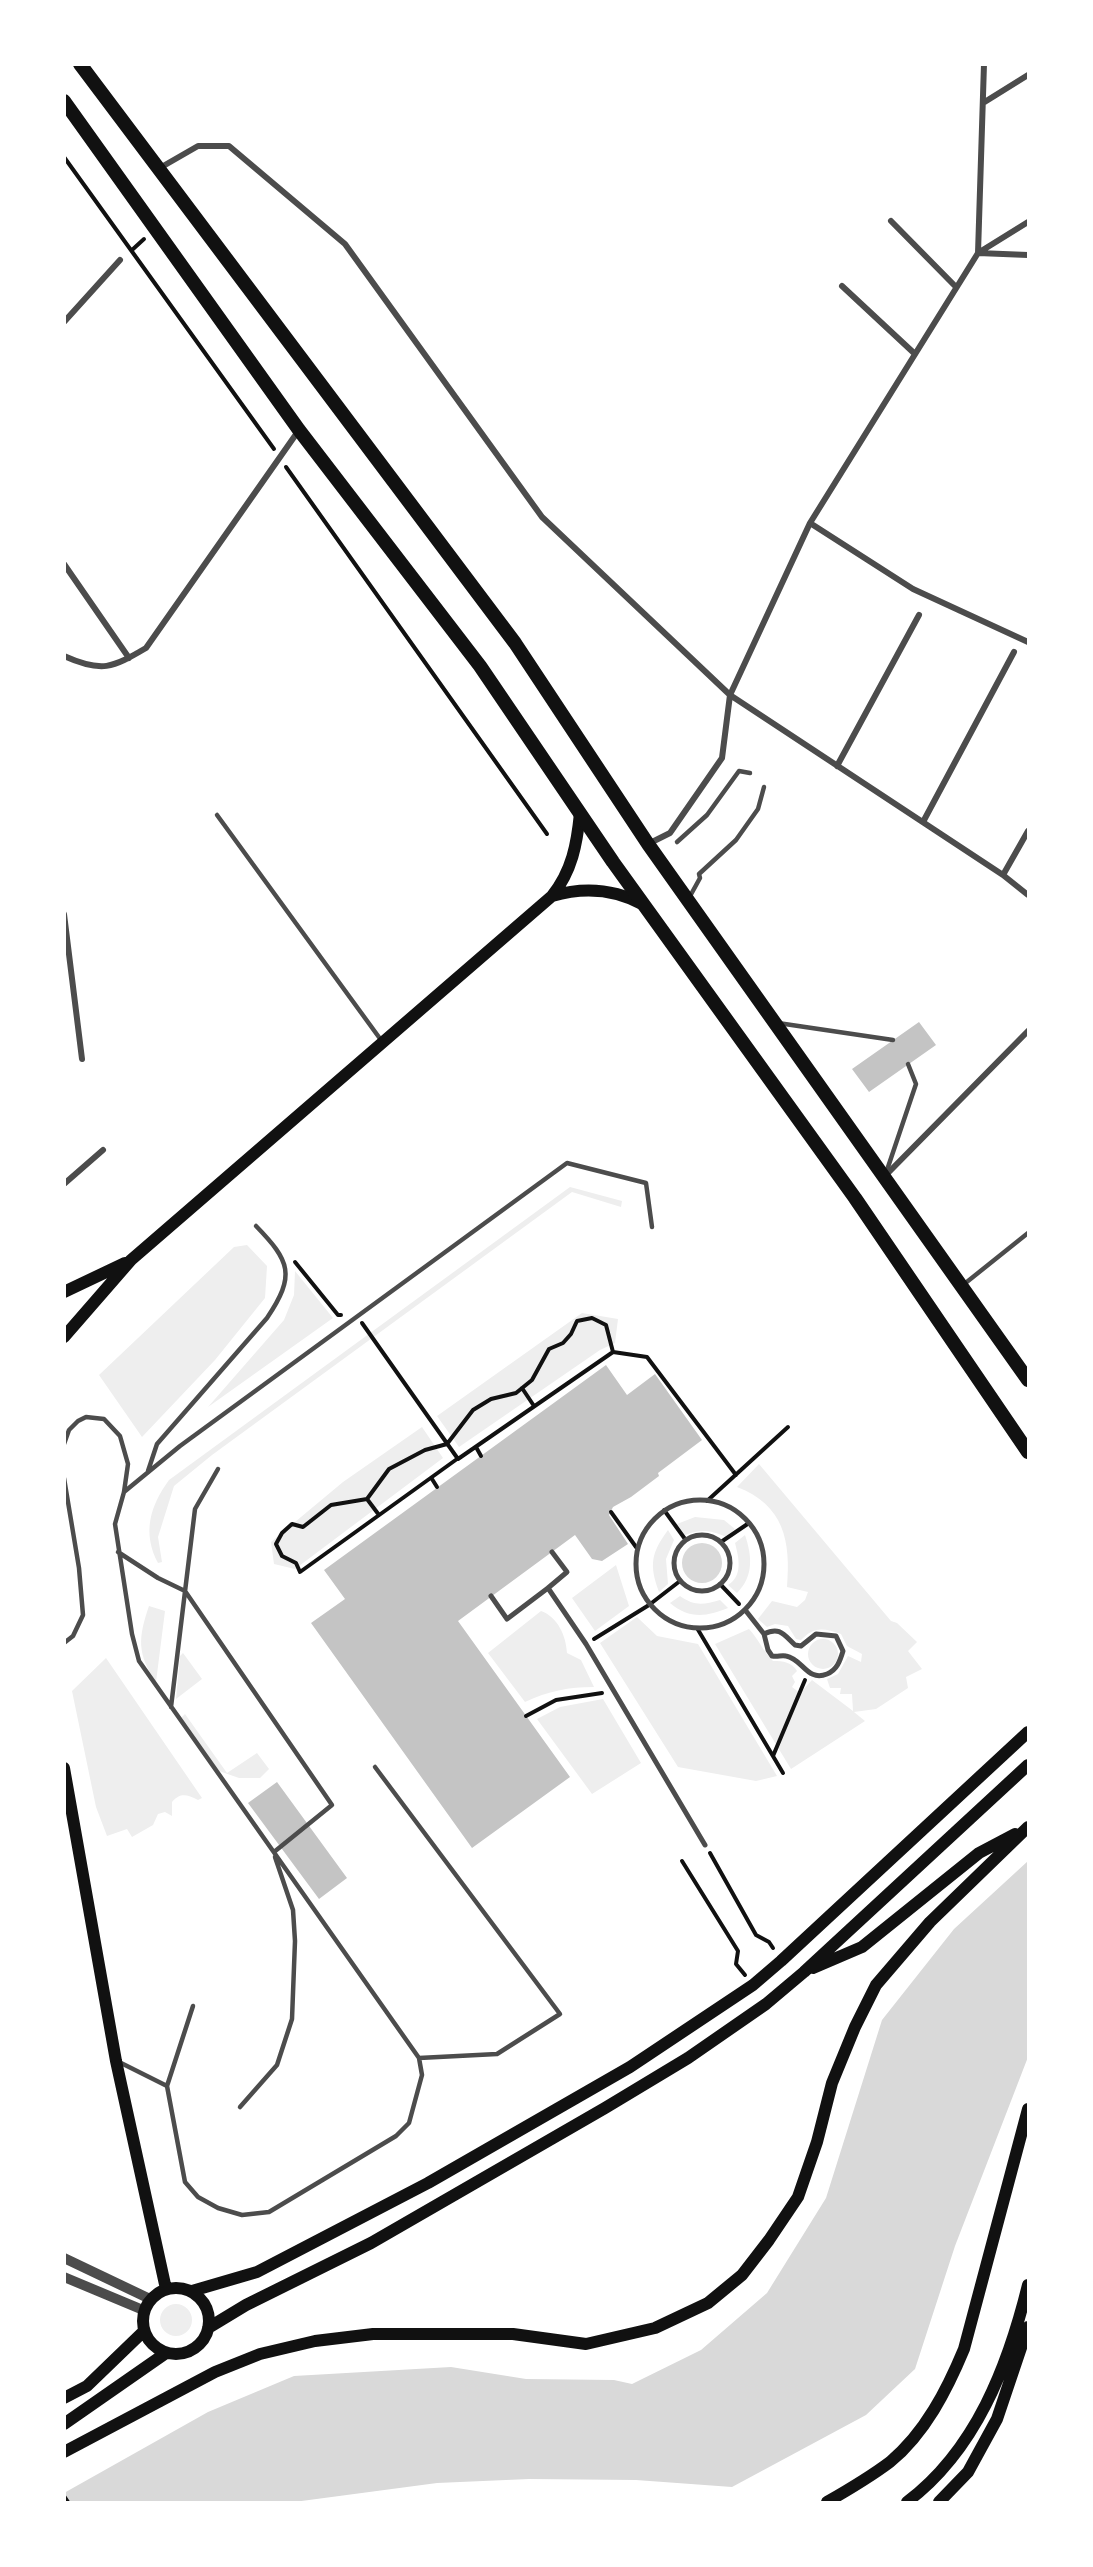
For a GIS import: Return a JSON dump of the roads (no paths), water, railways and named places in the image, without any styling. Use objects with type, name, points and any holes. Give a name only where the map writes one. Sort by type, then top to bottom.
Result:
[{"type":"main road","points":[[80,64],[514,643],[687,901],[1029,1380]]},
{"type":"main road","points":[[64,101],[299,430],[480,666],[645,906],[855,1198],[1029,1452]]},
{"type":"main road","points":[[64,1337],[131,1260],[552,896],[563,882],[570,866],[580,813]]},
{"type":"main road","points":[[552,896],[584,890],[609,892],[630,898],[645,906]]},
{"type":"main road","points":[[64,1293],[131,1260]]},
{"type":"main road","points":[[192,2291],[258,2272],[428,2182],[630,2067],[753,1985],[1029,1732]]},
{"type":"main road","points":[[208,2328],[206,2307],[200,2298],[192,2291],[181,2288],[166,2289],[150,2299],[142,2310],[144,2331],[157,2348],[166,2353],[188,2352],[197,2346],[208,2328],[246,2306],[371,2244],[605,2109],[698,2052],[766,2004],[804,1972],[1029,1765]]},
{"type":"main road","points":[[64,1768],[116,2061],[166,2289]]},
{"type":"main road","points":[[804,1972],[862,1947],[979,1853],[1028,1828]]},
{"type":"main road","points":[[64,2452],[216,2372],[260,2354],[293,2346],[393,2333],[513,2334],[586,2344],[656,2328],[708,2303],[742,2275],[798,2197],[817,2142],[832,2083],[855,2027],[876,1985],[930,1922],[1028,1828]]},
{"type":"main road","points":[[827,2502],[891,2461],[924,2426],[950,2385],[964,2349],[1029,2109]]},
{"type":"main road","points":[[907,2502],[941,2473],[970,2432],[997,2386],[1029,2285]]},
{"type":"main road","points":[[939,2502],[968,2472],[997,2419],[1029,2327]]},
{"type":"main road","points":[[64,2398],[87,2385],[144,2331]]},
{"type":"main road","points":[[64,2424],[166,2353]]},
{"type":"street","points":[[978,254],[984,64]]},
{"type":"street","points":[[983,103],[1029,75]]},
{"type":"street","points":[[158,169],[198,146],[229,146],[345,244],[542,517],[730,696],[1003,875],[1029,895]]},
{"type":"street","points":[[891,221],[956,287]]},
{"type":"street","points":[[648,844],[670,833],[722,758],[730,696],[810,523],[978,254],[1029,222]]},
{"type":"street","points":[[978,254],[1029,255]]},
{"type":"street","points":[[64,322],[120,260]]},
{"type":"street","points":[[842,286],[915,354]]},
{"type":"street","points":[[64,656],[82,664],[116,665],[146,648],[299,430]]},
{"type":"street","points":[[810,523],[913,589],[1029,642]]},
{"type":"street","points":[[64,564],[129,658]]},
{"type":"street","points":[[837,766],[919,615]]},
{"type":"street","points":[[923,822],[1014,652]]},
{"type":"street","points":[[1003,875],[1029,831]]},
{"type":"street","points":[[64,914],[82,1059]]},
{"type":"street","points":[[885,1176],[1029,1030]]},
{"type":"street","points":[[64,1184],[103,1150]]},
{"type":"street","points":[[689,1500],[721,1502],[740,1512],[757,1534],[764,1553],[763,1579],[746,1611],[728,1623],[697,1628],[675,1625],[649,1605],[635,1572],[636,1547],[642,1533],[655,1517],[664,1510],[689,1500]]},
{"type":"street","points":[[698,1534],[707,1535],[721,1542],[729,1555],[730,1564],[728,1574],[720,1584],[709,1590],[698,1591],[680,1581],[674,1563],[675,1554],[685,1539],[698,1534]]},
{"type":"street","points":[[491,1596],[507,1619],[567,1572],[552,1552]]},
{"type":"street","points":[[548,1588],[586,1644],[705,1845]]},
{"type":"street","points":[[746,1611],[764,1634],[772,1656],[778,1658],[786,1656],[796,1661],[808,1672],[819,1676],[830,1673],[837,1667],[843,1651],[837,1636],[816,1634],[801,1646],[795,1645],[780,1630],[772,1630],[764,1634]]},
{"type":"street","points":[[64,2258],[150,2299]]},
{"type":"street","points":[[64,2277],[142,2310]]},
{"type":"lane","points":[[677,843],[707,815],[739,771],[750,773]]},
{"type":"lane","points":[[687,901],[700,878],[699,874],[735,840],[758,809],[764,787]]},
{"type":"lane","points":[[217,815],[383,1043]]},
{"type":"lane","points":[[772,1022],[893,1040]]},
{"type":"lane","points":[[885,1176],[916,1083],[908,1064]]},
{"type":"lane","points":[[124,1492],[148,1471],[567,1163],[646,1183],[651,1227]]},
{"type":"lane","points":[[148,1471],[157,1444],[267,1318],[281,1297],[287,1272],[282,1255],[256,1226]]},
{"type":"lane","points":[[962,1286],[1029,1233]]},
{"type":"lane","points":[[64,1444],[69,1430],[86,1417],[104,1419],[120,1436],[128,1464],[124,1492],[115,1524],[132,1634],[139,1661],[419,2058],[422,2075],[410,2123],[396,2136],[269,2212],[242,2215],[218,2208],[198,2197],[185,2182],[168,2086],[193,2006]]},
{"type":"lane","points":[[171,1707],[195,1509],[218,1469]]},
{"type":"lane","points":[[64,1478],[79,1568],[83,1615],[73,1636],[64,1643]]},
{"type":"lane","points":[[118,1552],[158,1578],[185,1591],[332,1805],[274,1852]]},
{"type":"lane","points":[[375,1767],[560,2014],[497,2054],[419,2058]]},
{"type":"lane","points":[[240,2107],[277,2065],[292,2019],[295,1941],[293,1910],[274,1852]]},
{"type":"lane","points":[[116,2061],[168,2086]]}]
